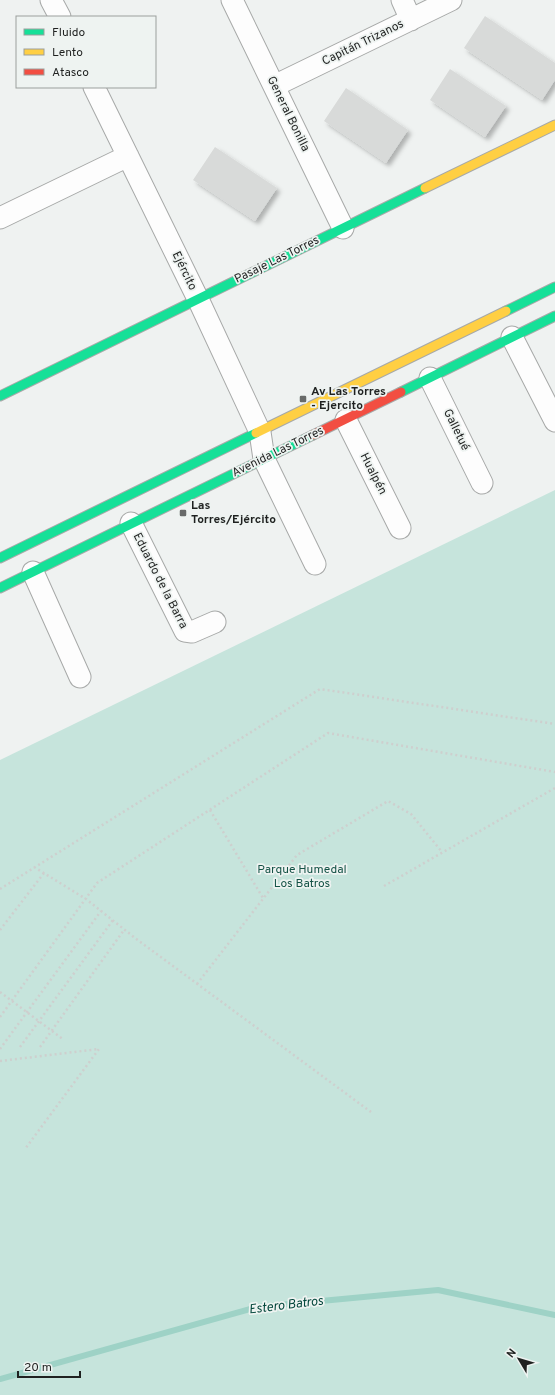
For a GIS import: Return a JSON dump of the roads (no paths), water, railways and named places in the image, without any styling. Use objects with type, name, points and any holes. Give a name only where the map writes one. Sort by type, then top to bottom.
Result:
[{"type":"street","points":[[51,0],[59,16]]},
{"type":"street","name":"General Bonilla","points":[[232,0],[343,228]]},
{"type":"street","points":[[402,0],[411,20]]},
{"type":"street","name":"Capitán Trizanos","points":[[274,86],[452,0]]},
{"type":"street","name":"Ejército","points":[[94,88],[198,299],[260,432],[264,459],[315,564]]},
{"type":"street","name":"Pasaje Las Torres","points":[[0,396],[555,125]]},
{"type":"street","points":[[0,218],[128,156]]},
{"type":"street","points":[[0,558],[555,287]]},
{"type":"street","name":"Avenida Las Torres","points":[[0,588],[131,523],[346,420],[555,316]]},
{"type":"street","points":[[512,337],[555,421]]},
{"type":"street","name":"Galletué","points":[[430,378],[482,483]]},
{"type":"street","name":"Hualpén","points":[[346,420],[400,528]]},
{"type":"street","name":"Eduardo de la Barra","points":[[131,523],[185,631],[192,632],[215,622]]},
{"type":"street","points":[[33,572],[80,678]]},
{"type":"waterway","name":"Estero Batros","points":[[0,1379],[257,1307],[438,1290],[555,1315]]},
{"type":"place","name":"Av Las Torres - Ejercito","points":[[303,399]]},
{"type":"place","name":"Las Torres/Ejército","points":[[183,513]]},
{"type":"park label","name":"Parque Humedal Los Batros","points":[[302,877]]}]
